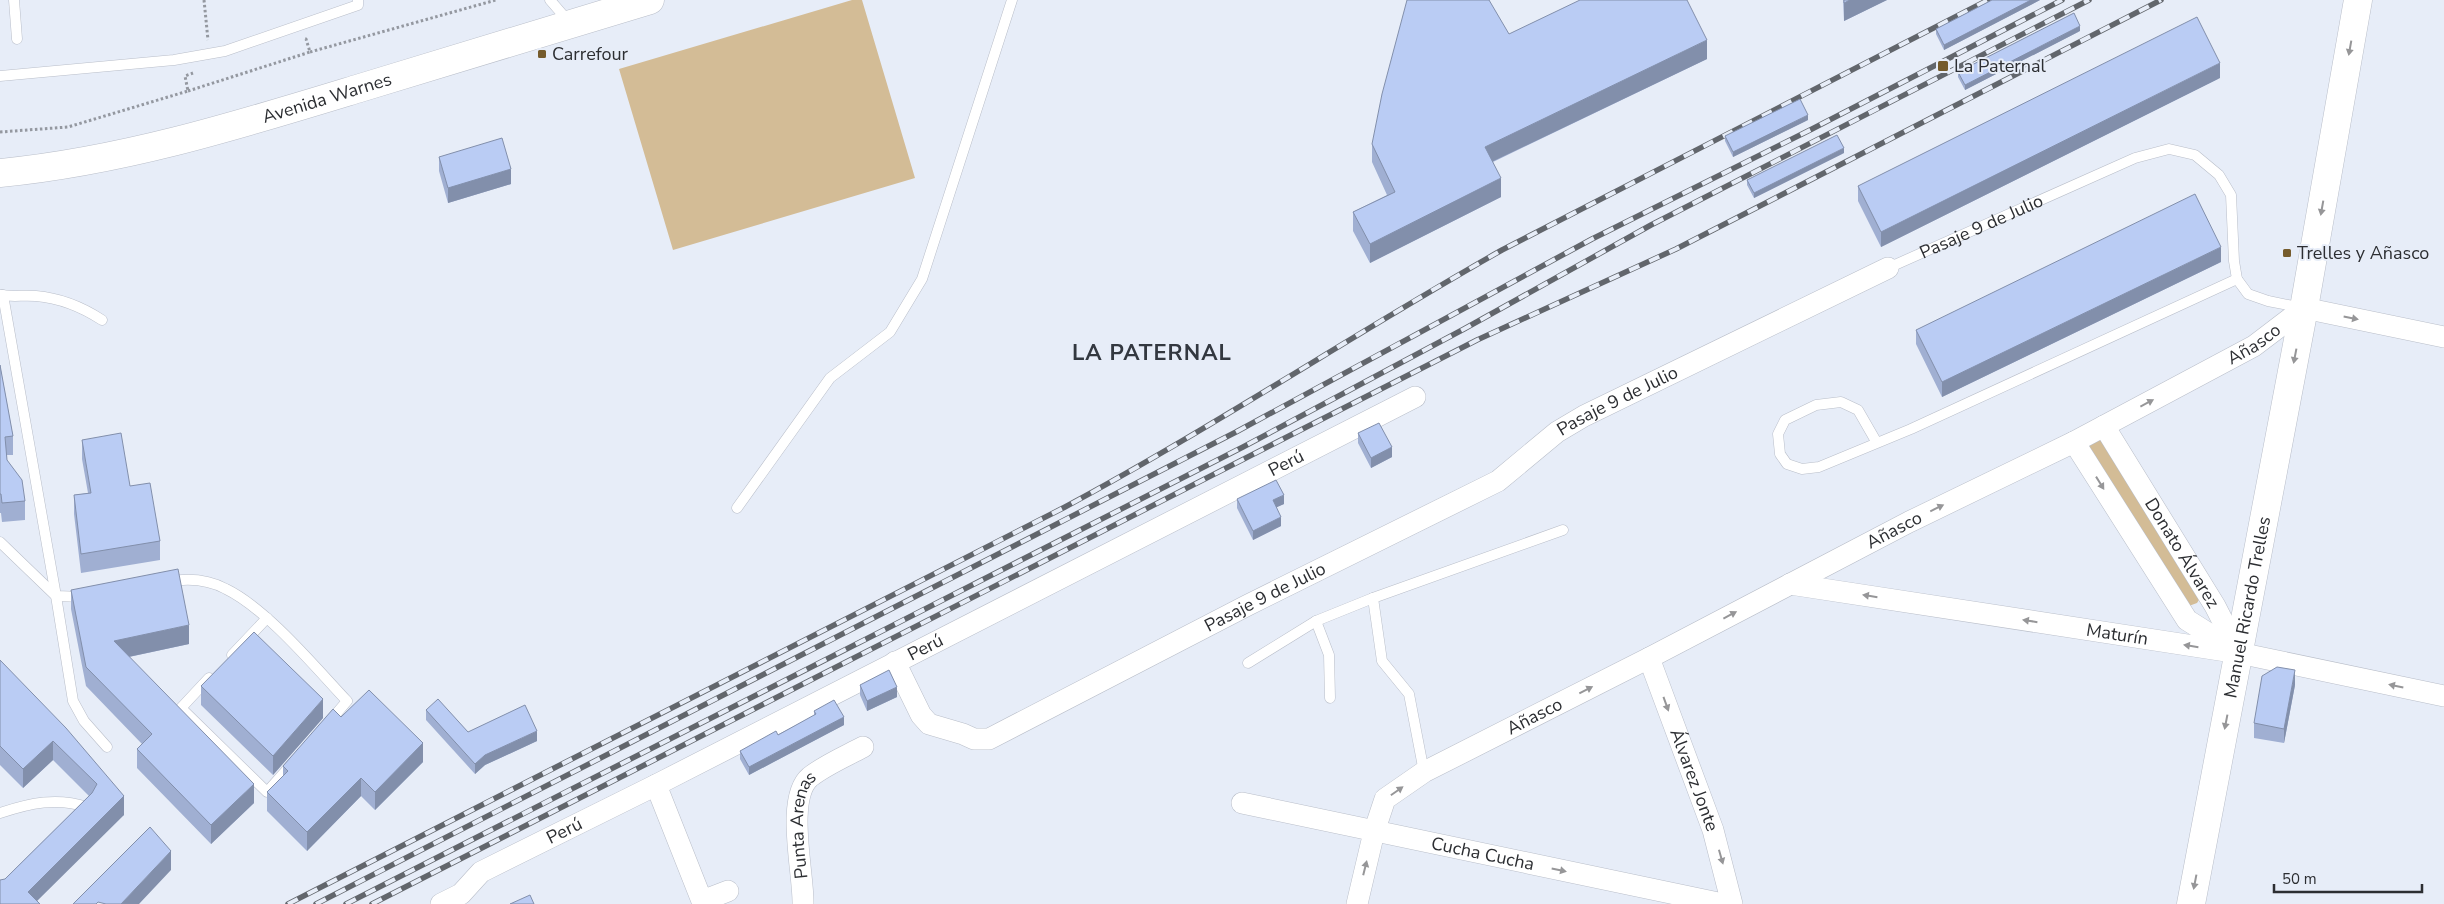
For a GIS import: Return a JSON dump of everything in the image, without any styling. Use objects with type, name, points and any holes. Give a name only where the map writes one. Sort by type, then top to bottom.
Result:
[{"type":"main road","name":"Avenida Warnes","points":[[0,173],[45,169],[106,158],[204,135],[650,0]]},
{"type":"main road","name":"Manuel Ricardo Trelles","points":[[2191,904],[2304,308],[2358,0]]},
{"type":"street","name":"Pasaje 9 de Julio","points":[[895,662],[921,715],[929,724],[963,734],[974,740],[989,739],[1257,601],[1498,481],[1557,432],[1584,416],[1888,268]]},
{"type":"street","points":[[2304,308],[2444,337]]},
{"type":"street","name":"Añasco","points":[[1357,904],[1374,832],[1385,799],[1424,772],[1650,658],[1909,522],[2074,442],[2254,346],[2304,308]]},
{"type":"street","name":"Perú","points":[[441,904],[461,894],[481,872],[656,785],[1415,397]]},
{"type":"street","name":"Donato Álvarez","points":[[2104,426],[2215,606],[2239,653]]},
{"type":"street","name":"Donato Álvarez","points":[[2074,442],[2187,620],[2239,653]]},
{"type":"street","name":"Maturín","points":[[1790,584],[2239,653],[2444,696]]},
{"type":"street","name":"Álvarez Jonte","points":[[1650,658],[1713,830],[1732,904]]},
{"type":"street","name":"Punta Arenas","points":[[803,904],[796,839],[799,796],[809,778],[863,747]]},
{"type":"street","points":[[656,785],[702,900],[728,891]]},
{"type":"street","name":"Cucha Cucha","points":[[1242,803],[1723,904]]},
{"type":"lane","points":[[14,0],[17,39]]},
{"type":"lane","points":[[0,76],[174,60],[224,51],[358,5],[358,0]]},
{"type":"lane","points":[[550,0],[572,25]]},
{"type":"lane","points":[[737,508],[830,378],[890,332],[922,280],[1012,0]]},
{"type":"lane","name":"Pasaje 9 de Julio","points":[[1888,268],[2135,158],[2169,149],[2195,155],[2220,175],[2231,195],[2234,261],[2237,279]]},
{"type":"lane","points":[[1877,443],[1858,410],[1842,402],[1816,405],[1808,408],[1786,420],[1778,434],[1780,454],[1788,464],[1802,469],[1819,467],[1877,443],[1920,425],[2237,279],[2248,294],[2268,301],[2304,308]]},
{"type":"lane","points":[[102,320],[82,307],[57,300],[36,296],[2,295],[73,702],[84,721],[106,747]]},
{"type":"lane","points":[[1248,663],[1316,621],[1373,598],[1563,530]]},
{"type":"lane","points":[[0,542],[56,596],[90,596]]},
{"type":"lane","points":[[156,584],[185,578],[204,581],[227,589],[267,618],[347,701],[323,729]]},
{"type":"lane","points":[[1373,598],[1382,661],[1409,694],[1424,772]]},
{"type":"lane","points":[[227,659],[267,618]]},
{"type":"lane","points":[[1316,621],[1329,655],[1330,698]]},
{"type":"lane","points":[[214,673],[181,708],[267,792],[298,757]]},
{"type":"lane","points":[[0,813],[26,804],[52,801],[71,802],[88,807],[74,820]]},
{"type":"path","points":[[204,0],[209,53]]},
{"type":"path","points":[[0,132],[68,127],[188,92],[310,52],[496,0]]},
{"type":"path","points":[[306,39],[310,52]]},
{"type":"path","points":[[185,76],[188,92]]},
{"type":"shaded area","points":[[852,0],[862,0],[915,178],[673,250],[619,69]]},
{"type":"shaded area","points":[[2104,426],[2202,595],[2197,603],[2186,607],[2074,442]]},
{"type":"building","points":[[1407,0],[1489,0],[1509,34],[1580,0],[1687,0],[1707,40],[1485,147],[1501,178],[1370,244],[1353,212],[1395,192],[1372,144],[1382,94]]},
{"type":"building","points":[[1992,0],[2031,0],[1944,45],[1936,29]]},
{"type":"building","points":[[2074,13],[2080,26],[1965,85],[1958,72]]},
{"type":"building","points":[[2197,17],[2220,63],[1881,232],[1858,186]]},
{"type":"building","points":[[1800,99],[1808,115],[1733,152],[1725,136]]},
{"type":"building","points":[[1837,135],[1844,148],[1754,193],[1747,180]]},
{"type":"building","points":[[502,138],[511,169],[448,188],[439,157]]},
{"type":"building","points":[[2195,194],[2221,247],[1942,382],[1916,330]]},
{"type":"building","points":[[0,365],[13,436],[5,437],[7,460],[22,480],[25,501],[2,503],[0,494]]},
{"type":"building","points":[[1379,423],[1392,447],[1371,458],[1358,433]]},
{"type":"building","points":[[121,433],[130,486],[150,483],[160,541],[81,554],[74,495],[91,493],[82,440]]},
{"type":"building","points":[[1276,480],[1284,495],[1273,500],[1281,517],[1253,531],[1237,499]]},
{"type":"building","points":[[178,569],[189,625],[114,641],[254,784],[211,825],[137,749],[152,734],[86,667],[71,590]]},
{"type":"building","points":[[254,632],[323,699],[273,756],[201,686]]},
{"type":"building","points":[[0,660],[66,728],[124,796],[28,892],[40,904],[0,904],[0,880],[5,879],[92,793],[97,784],[53,741],[23,769],[0,746]]},
{"type":"building","points":[[2277,667],[2295,670],[2284,729],[2254,723],[2262,676]]},
{"type":"building","points":[[889,670],[897,687],[867,701],[860,685]]},
{"type":"building","points":[[369,690],[423,743],[375,792],[361,778],[307,832],[267,792],[288,771],[283,766],[333,709],[341,717]]},
{"type":"building","points":[[438,699],[468,732],[525,705],[537,731],[485,755],[475,764],[426,710]]},
{"type":"building","points":[[834,700],[844,717],[749,767],[740,751],[776,731],[778,735],[816,714],[814,711]]},
{"type":"building","points":[[150,827],[171,851],[121,904],[98,902],[96,904],[73,904]]},
{"type":"building","points":[[530,895],[534,904],[510,904]]},
{"type":"railway","points":[[288,904],[1065,507],[1175,445],[1502,250],[1988,0]]},
{"type":"railway","points":[[316,904],[1236,432],[1592,239],[1812,129],[2062,0]]},
{"type":"railway","points":[[346,904],[1243,447],[1464,329],[1651,225],[2089,0]]},
{"type":"railway","points":[[372,904],[1477,340],[1676,249],[2161,0]]},
{"type":"place","name":"Carrefour","points":[[542,54]]},
{"type":"place","name":"La Paternal","points":[[1943,66]]},
{"type":"place","name":"Trelles y Añasco","points":[[2287,253]]},
{"type":"district","name":"LA PATERNAL","points":[[1152,353]]}]
